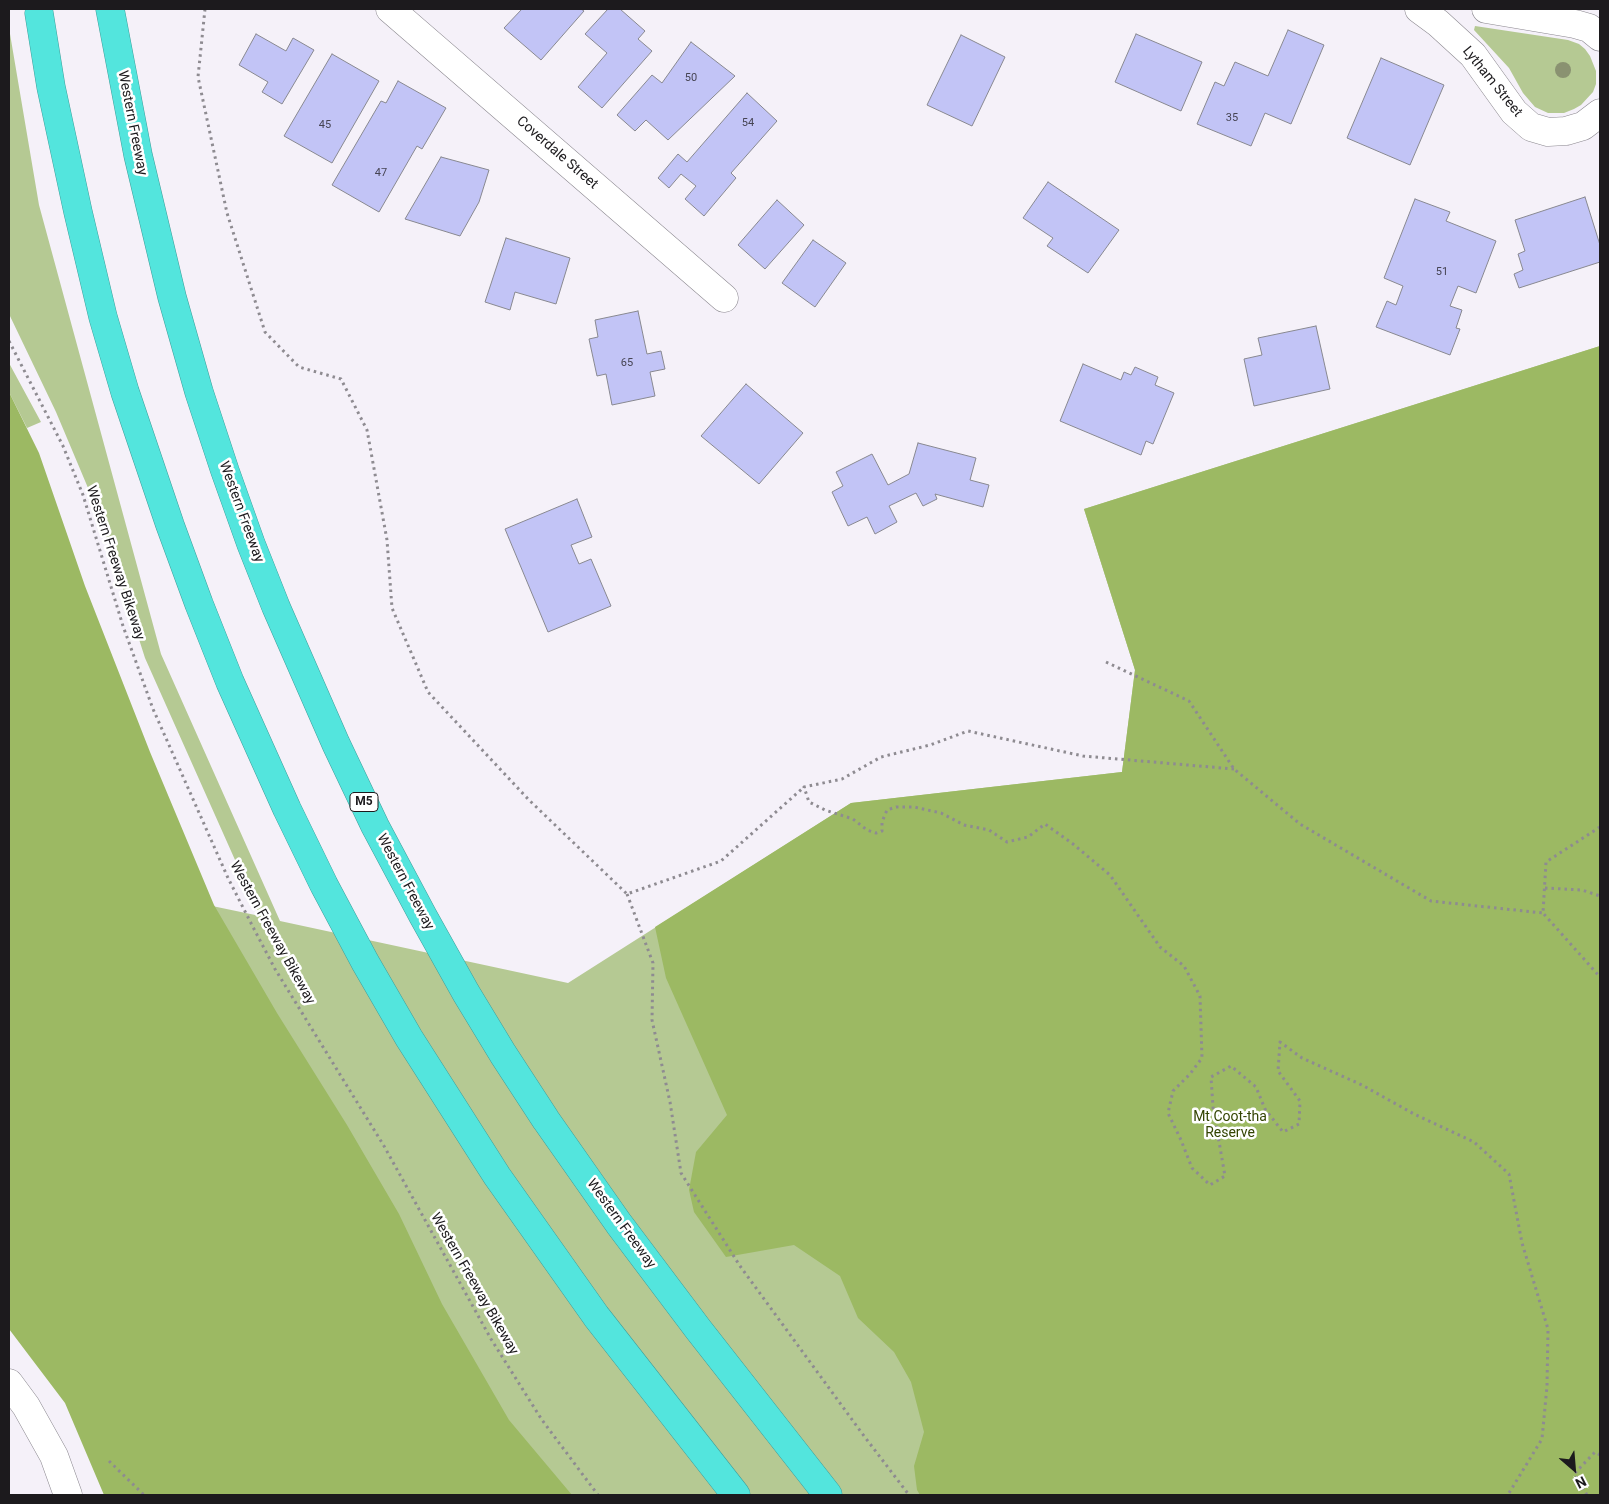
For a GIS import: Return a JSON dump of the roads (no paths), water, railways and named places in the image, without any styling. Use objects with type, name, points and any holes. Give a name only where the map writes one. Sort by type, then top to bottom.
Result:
[{"type":"highway","name":"Western Freeway","points":[[110,9],[138,155],[172,297],[225,471],[255,553],[302,669],[375,826],[466,993],[546,1120],[619,1224],[828,1495]]},
{"type":"highway","points":[[39,14],[51,87],[78,212],[103,317],[125,392],[199,604],[230,682],[287,809],[364,962],[409,1038],[497,1176],[596,1316],[736,1495]]},
{"type":"street","name":"Coverdale Street","points":[[390,9],[724,298]]},
{"type":"street","name":"Lytham Street","points":[[1419,9],[1438,23],[1473,55],[1514,112],[1532,127],[1548,132],[1566,131],[1582,126],[1600,113]]},
{"type":"street","points":[[1486,9],[1584,26],[1600,37]]},
{"type":"street","points":[[9,1383],[26,1406],[54,1456],[68,1495]]},
{"type":"park label","name":"Mt Coot-tha Reserve","points":[[1230,1126]]}]
